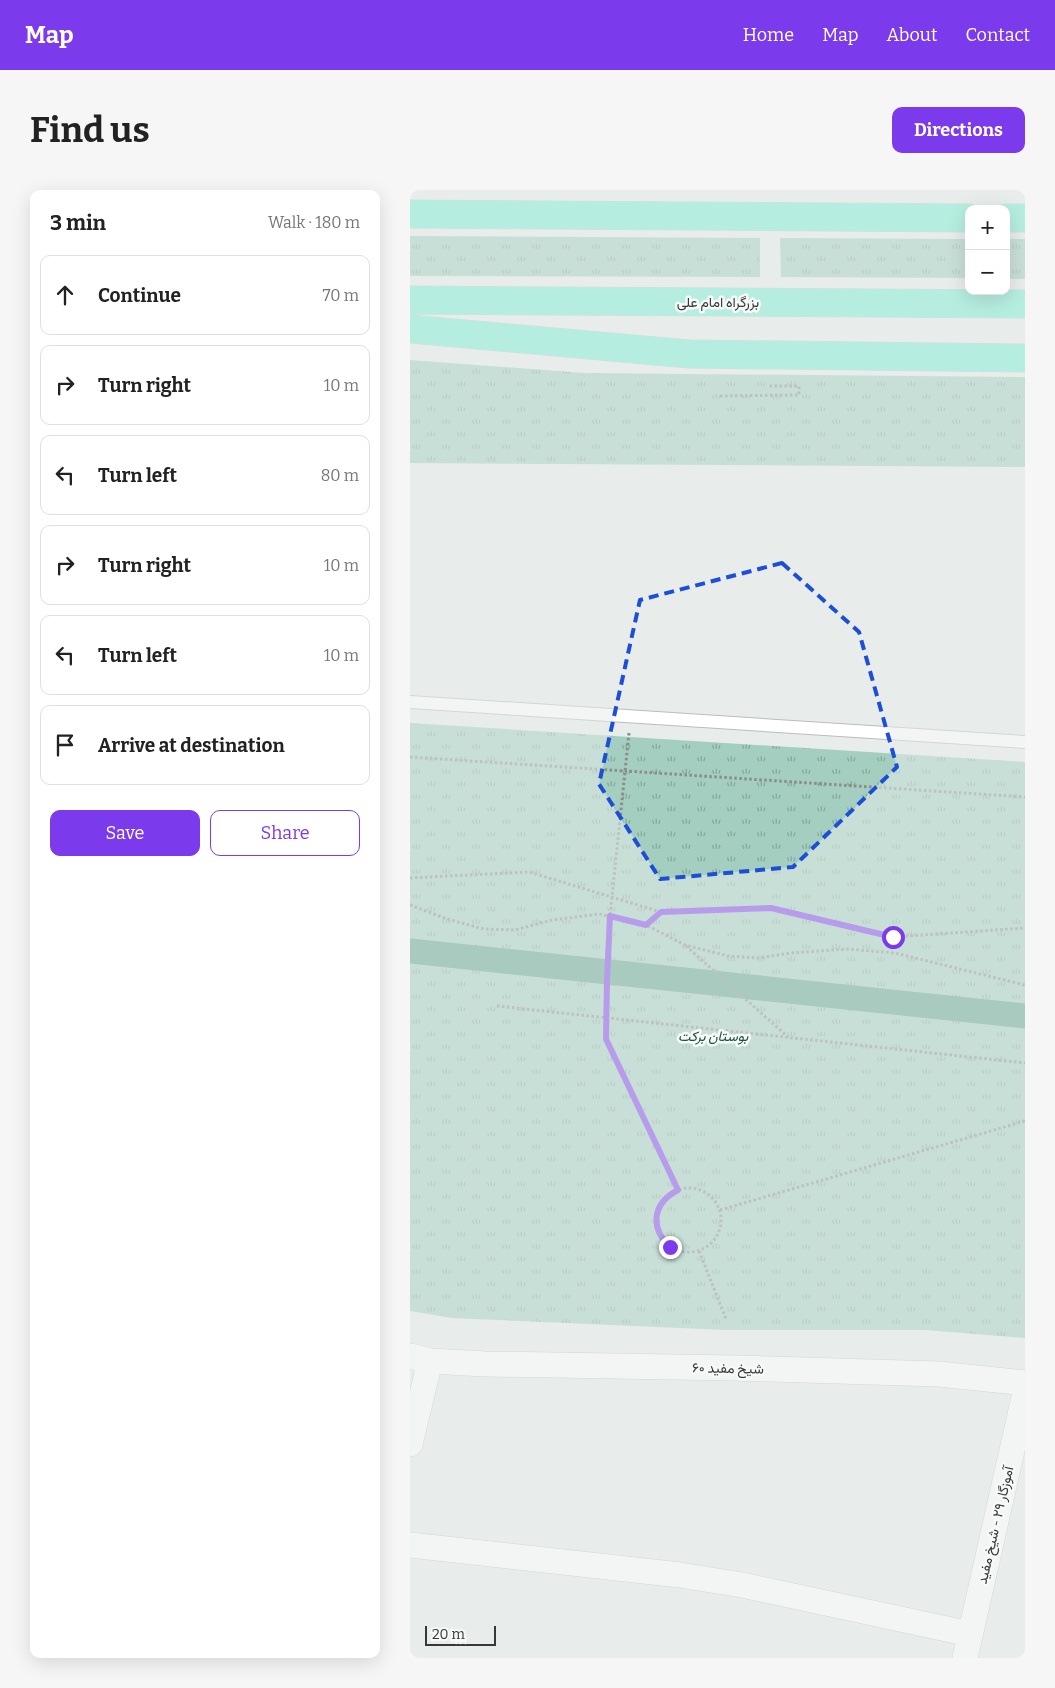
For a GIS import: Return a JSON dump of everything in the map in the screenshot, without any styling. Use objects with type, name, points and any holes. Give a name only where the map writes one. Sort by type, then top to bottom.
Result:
[{"type":"highway","points":[[410,214],[965,218]]},
{"type":"highway","points":[[1010,218],[1025,218]]},
{"type":"highway","name":"بزرگراه امام علی","points":[[410,300],[1025,304]]},
{"type":"highway","points":[[410,329],[689,354],[1025,358]]},
{"type":"street","name":"شیخ مفید ۶۰","points":[[420,1359],[939,1374],[1025,1383]]},
{"type":"street","points":[[410,1444],[420,1359]]},
{"type":"street","name":"آموزگار ۲۹ - شیخ مفید","points":[[965,1658],[1025,1393]]},
{"type":"street","points":[[410,1545],[680,1575],[742,1585],[970,1634]]},
{"type":"lane","points":[[410,702],[1025,742]]},
{"type":"path","points":[[720,396],[799,395],[799,386],[769,386]]},
{"type":"path","points":[[630,716],[610,916],[606,1039],[678,1190]]},
{"type":"path","points":[[410,757],[1025,797]]},
{"type":"path","points":[[410,878],[529,872],[661,912],[771,908],[893,937],[1025,928]]},
{"type":"path","points":[[410,905],[448,919],[484,929],[514,930],[552,920],[599,914],[646,925],[685,945],[728,956],[758,958],[791,953],[847,949],[895,953],[1025,985]]},
{"type":"path","points":[[646,925],[661,912]]},
{"type":"path","points":[[685,945],[788,1037]]},
{"type":"path","points":[[497,1006],[1025,1063]]},
{"type":"path","points":[[720,1210],[1025,1121]]},
{"type":"path","points":[[688,1188],[707,1194],[715,1201],[720,1210],[720,1230],[708,1246],[699,1251],[689,1253],[670,1247],[662,1240],[658,1231],[656,1221],[660,1206],[669,1194],[678,1190],[688,1188]]},
{"type":"path","points":[[699,1251],[726,1319]]},
{"type":"highlighted area","points":[[782,563],[859,632],[897,767],[793,867],[660,879],[599,784],[640,600]]},
{"type":"green space","points":[[410,236],[760,238],[760,277],[410,276]]},
{"type":"green space","points":[[780,238],[965,239],[965,278],[781,277]]},
{"type":"green space","points":[[1010,239],[1025,239],[1025,279],[1010,279]]},
{"type":"green space","points":[[410,360],[585,373],[1025,377],[1025,467],[410,463]]},
{"type":"green space","name":"بوستان برکت","points":[[410,723],[1025,762],[1025,1338],[925,1330],[725,1330],[452,1318],[410,1311]]},
{"type":"waterway","points":[[410,951],[1025,1016]]},
{"type":"route","points":[[670,1247],[662,1240],[656,1221],[662,1202],[669,1194],[678,1190],[606,1039],[610,916],[646,925],[661,912],[771,908],[893,937]]}]
